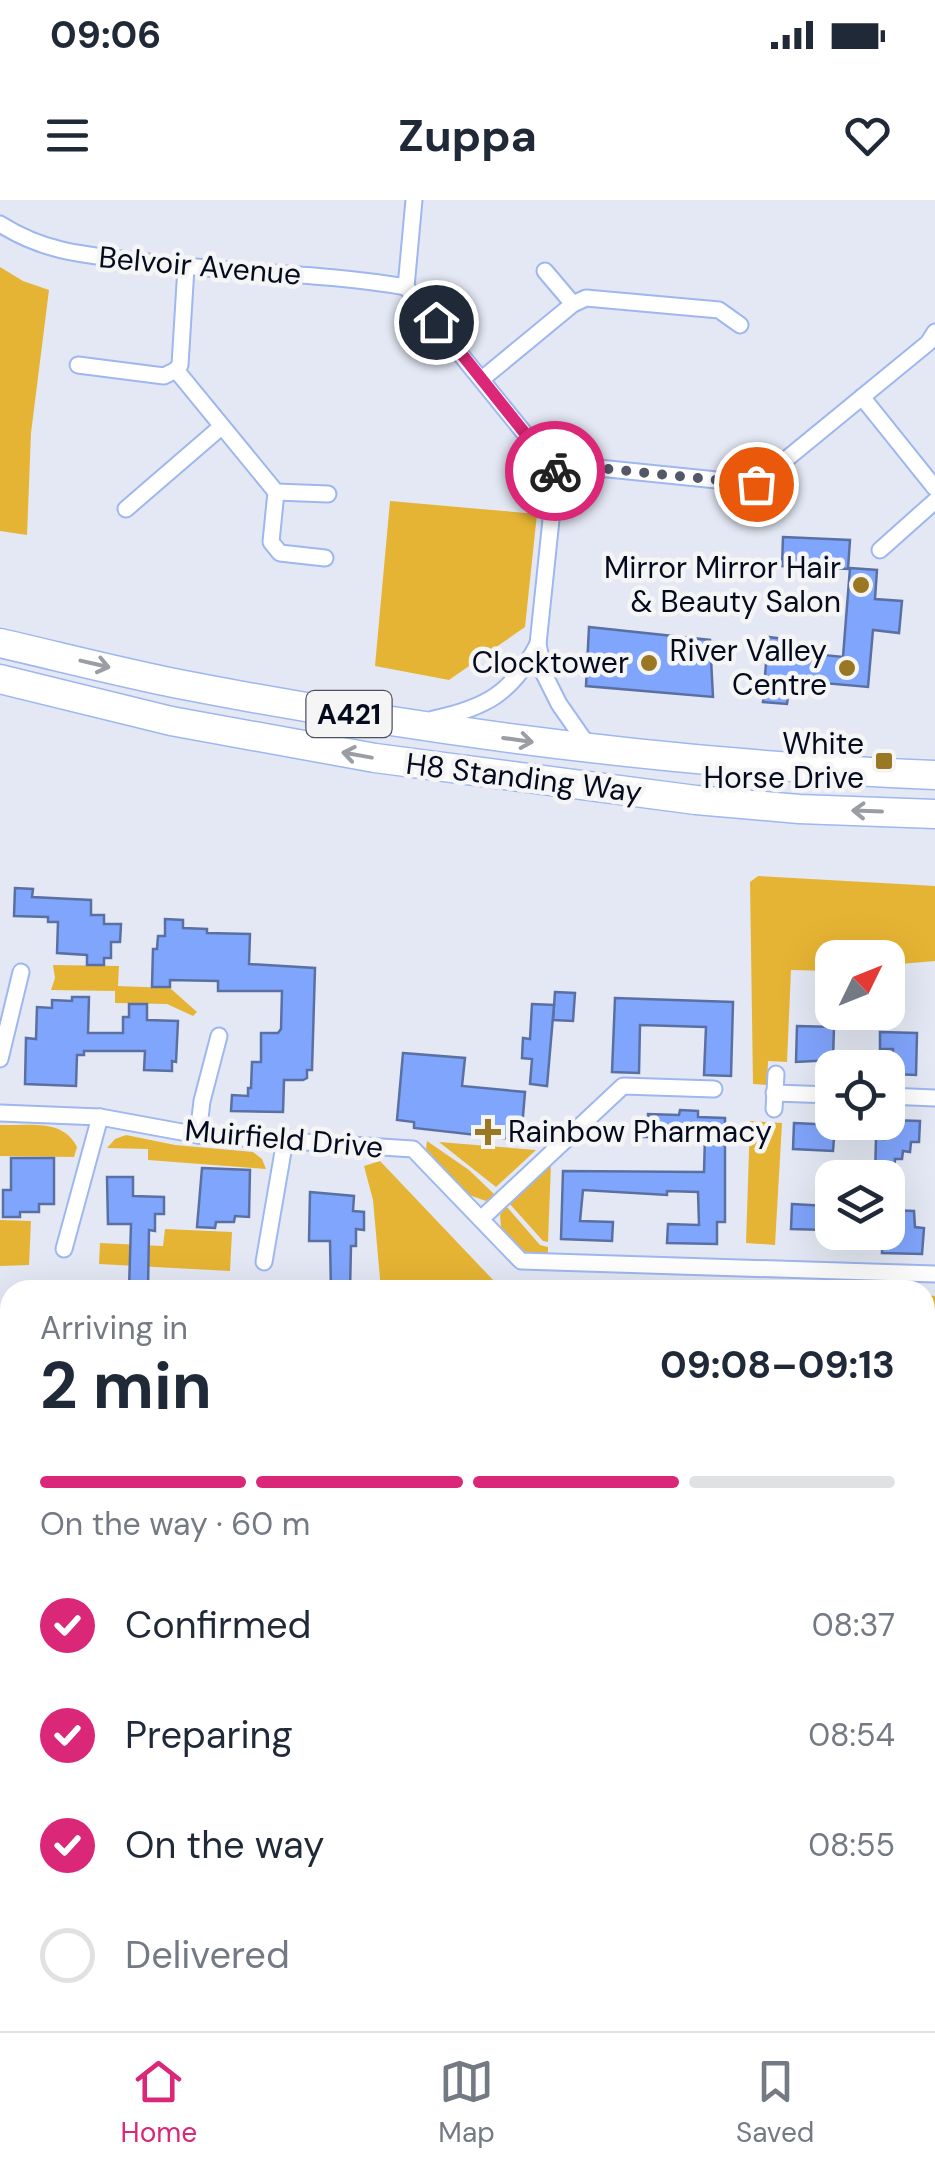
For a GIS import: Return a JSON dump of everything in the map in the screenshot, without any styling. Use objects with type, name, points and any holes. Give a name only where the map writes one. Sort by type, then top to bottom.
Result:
[{"type":"highway","name":"H8 Standing Way","points":[[0,642],[182,684],[408,724],[702,762],[935,775]]},
{"type":"highway","name":"H8 Standing Way","points":[[0,679],[172,721],[375,758],[696,800],[935,814]]},
{"type":"street","points":[[414,200],[406,287],[556,472],[538,644],[544,674],[558,704],[592,750]]},
{"type":"street","name":"Belvoir Avenue","points":[[0,224],[25,240],[48,248],[186,267],[369,280],[406,287]]},
{"type":"street","points":[[78,365],[164,376],[176,370],[180,365],[186,267]]},
{"type":"street","points":[[545,271],[572,304]]},
{"type":"street","points":[[482,379],[572,304],[586,298],[719,310],[740,324]]},
{"type":"street","points":[[556,472],[579,466],[756,484],[928,344],[935,332]]},
{"type":"street","points":[[176,370],[276,492],[272,542],[280,553],[325,558]]},
{"type":"street","points":[[862,397],[935,488]]},
{"type":"street","points":[[126,509],[222,427]]},
{"type":"street","points":[[276,492],[328,494]]},
{"type":"street","points":[[880,550],[935,501]]},
{"type":"street","points":[[408,724],[487,704],[524,669],[538,644]]},
{"type":"street","points":[[0,1058],[21,972]]},
{"type":"street","points":[[198,1135],[202,1101],[219,1036]]},
{"type":"street","points":[[776,1074],[774,1101],[815,1097]]},
{"type":"street","points":[[481,1220],[623,1086],[714,1090]]},
{"type":"street","points":[[905,1097],[935,1098]]},
{"type":"street","name":"Muirfield Drive","points":[[0,1114],[100,1117],[198,1135],[413,1149],[521,1261],[935,1274]]},
{"type":"street","points":[[64,1249],[100,1117]]},
{"type":"street","points":[[264,1262],[285,1140]]},
{"type":"shaded area","points":[[0,267],[49,290],[31,433],[27,535],[0,531]]},
{"type":"shaded area","points":[[390,501],[537,514],[525,627],[449,680],[375,666]]},
{"type":"shaded area","points":[[758,876],[935,886],[935,961],[905,964],[905,940],[815,940],[815,971],[791,970],[787,1062],[768,1061],[767,1085],[753,1084],[750,882]]},
{"type":"shaded area","points":[[53,965],[119,966],[118,986],[170,988],[197,1012],[193,1016],[167,1004],[115,1003],[115,991],[51,990],[55,978]]},
{"type":"shaded area","points":[[750,1121],[782,1123],[775,1245],[746,1243]]},
{"type":"shaded area","points":[[0,1125],[33,1125],[63,1131],[77,1147],[74,1157],[0,1156]]},
{"type":"shaded area","points":[[126,1135],[175,1145],[253,1152],[266,1169],[148,1160],[148,1149],[107,1148]]},
{"type":"shaded area","points":[[427,1141],[469,1170],[495,1195],[486,1201],[469,1195],[426,1149]]},
{"type":"shaded area","points":[[439,1142],[536,1150],[496,1187]]},
{"type":"shaded area","points":[[380,1161],[493,1280],[380,1280],[373,1200],[364,1166]]},
{"type":"shaded area","points":[[551,1164],[548,1242],[509,1203]]},
{"type":"shaded area","points":[[506,1206],[540,1245],[548,1247],[548,1254],[525,1252],[501,1227],[500,1215]]},
{"type":"shaded area","points":[[0,1220],[31,1221],[29,1265],[0,1266]]},
{"type":"shaded area","points":[[165,1229],[232,1232],[230,1271],[99,1264],[100,1243],[163,1246]]},
{"type":"building","points":[[783,537],[850,540],[848,569],[782,566]]},
{"type":"building","points":[[850,568],[877,570],[875,599],[902,601],[899,633],[873,630],[868,687],[790,680],[787,704],[763,702],[768,637],[794,640],[793,652],[843,657]]},
{"type":"building","name":"Clocktower","points":[[589,627],[710,640],[713,697],[586,686]]},
{"type":"building","points":[[15,888],[33,889],[32,897],[91,900],[91,915],[104,915],[104,924],[121,924],[120,942],[111,942],[111,958],[104,958],[104,965],[87,965],[87,955],[57,953],[58,922],[48,922],[48,917],[14,916]]},
{"type":"building","points":[[165,919],[183,920],[183,928],[207,929],[207,933],[250,934],[249,964],[315,968],[312,1070],[307,1070],[303,1080],[284,1080],[283,1112],[231,1111],[232,1095],[248,1096],[252,1062],[261,1062],[261,1033],[278,1033],[281,1029],[282,991],[218,991],[218,981],[170,980],[170,987],[152,987],[153,949],[157,949],[158,936],[165,936]]},
{"type":"building","points":[[555,992],[575,993],[573,1021],[553,1020]]},
{"type":"building","points":[[72,997],[89,997],[88,1033],[123,1033],[123,1017],[129,1017],[129,1004],[147,1004],[147,1020],[178,1021],[172,1071],[144,1070],[145,1051],[84,1051],[84,1055],[77,1055],[76,1086],[25,1084],[26,1038],[36,1039],[37,1007],[52,1008],[52,1000],[72,1001]]},
{"type":"building","points":[[615,998],[733,1002],[731,1076],[704,1075],[706,1027],[640,1025],[639,1073],[612,1072]]},
{"type":"building","points":[[532,1004],[554,1005],[547,1086],[530,1084],[532,1059],[522,1058],[523,1038],[530,1039]]},
{"type":"building","points":[[797,1026],[834,1030],[833,1050],[815,1050],[815,1061],[796,1062]]},
{"type":"building","points":[[880,1032],[917,1033],[916,1075],[905,1075],[905,1050],[880,1049]]},
{"type":"building","points":[[403,1053],[465,1058],[462,1086],[525,1092],[521,1140],[414,1128],[414,1122],[397,1120]]},
{"type":"building","points":[[680,1110],[698,1111],[698,1117],[725,1118],[725,1222],[717,1222],[717,1244],[667,1243],[668,1224],[699,1225],[698,1192],[667,1191],[667,1195],[583,1190],[580,1221],[613,1222],[612,1241],[561,1239],[563,1171],[704,1172],[705,1137],[635,1137],[635,1118],[648,1118],[648,1114],[679,1115]]},
{"type":"building","points":[[905,1121],[920,1121],[919,1142],[911,1142],[910,1152],[903,1151],[902,1159],[875,1160],[876,1140],[905,1140]]},
{"type":"building","points":[[794,1123],[815,1124],[815,1140],[834,1140],[833,1151],[793,1149]]},
{"type":"building","points":[[11,1158],[54,1158],[54,1204],[39,1204],[39,1212],[20,1212],[20,1217],[3,1217],[3,1190],[11,1190]]},
{"type":"building","points":[[202,1168],[250,1170],[249,1217],[235,1216],[234,1222],[216,1222],[215,1228],[197,1227]]},
{"type":"building","points":[[107,1177],[133,1177],[133,1196],[164,1197],[164,1214],[155,1214],[155,1231],[149,1230],[148,1280],[129,1280],[131,1224],[108,1224]]},
{"type":"building","points":[[310,1192],[354,1196],[353,1211],[364,1212],[364,1230],[356,1229],[356,1246],[351,1246],[350,1280],[331,1280],[330,1241],[309,1241]]},
{"type":"building","points":[[792,1204],[815,1205],[815,1230],[791,1229]]},
{"type":"building","points":[[905,1211],[914,1211],[915,1227],[924,1228],[922,1254],[882,1253],[905,1250]]},
{"type":"way so far","points":[[555,471],[579,466],[756,484]]},
{"type":"place","name":"Mirror Mirror Hair & Beauty Salon","points":[[861,585]]},
{"type":"place","name":"Clocktower","points":[[649,663]]},
{"type":"place","name":"River Valley Centre","points":[[847,668]]},
{"type":"place","name":"White Horse Drive","points":[[884,761]]},
{"type":"place","name":"Rainbow Pharmacy","points":[[488,1132]]},
{"type":"route","points":[[436,322],[555,471]]}]
